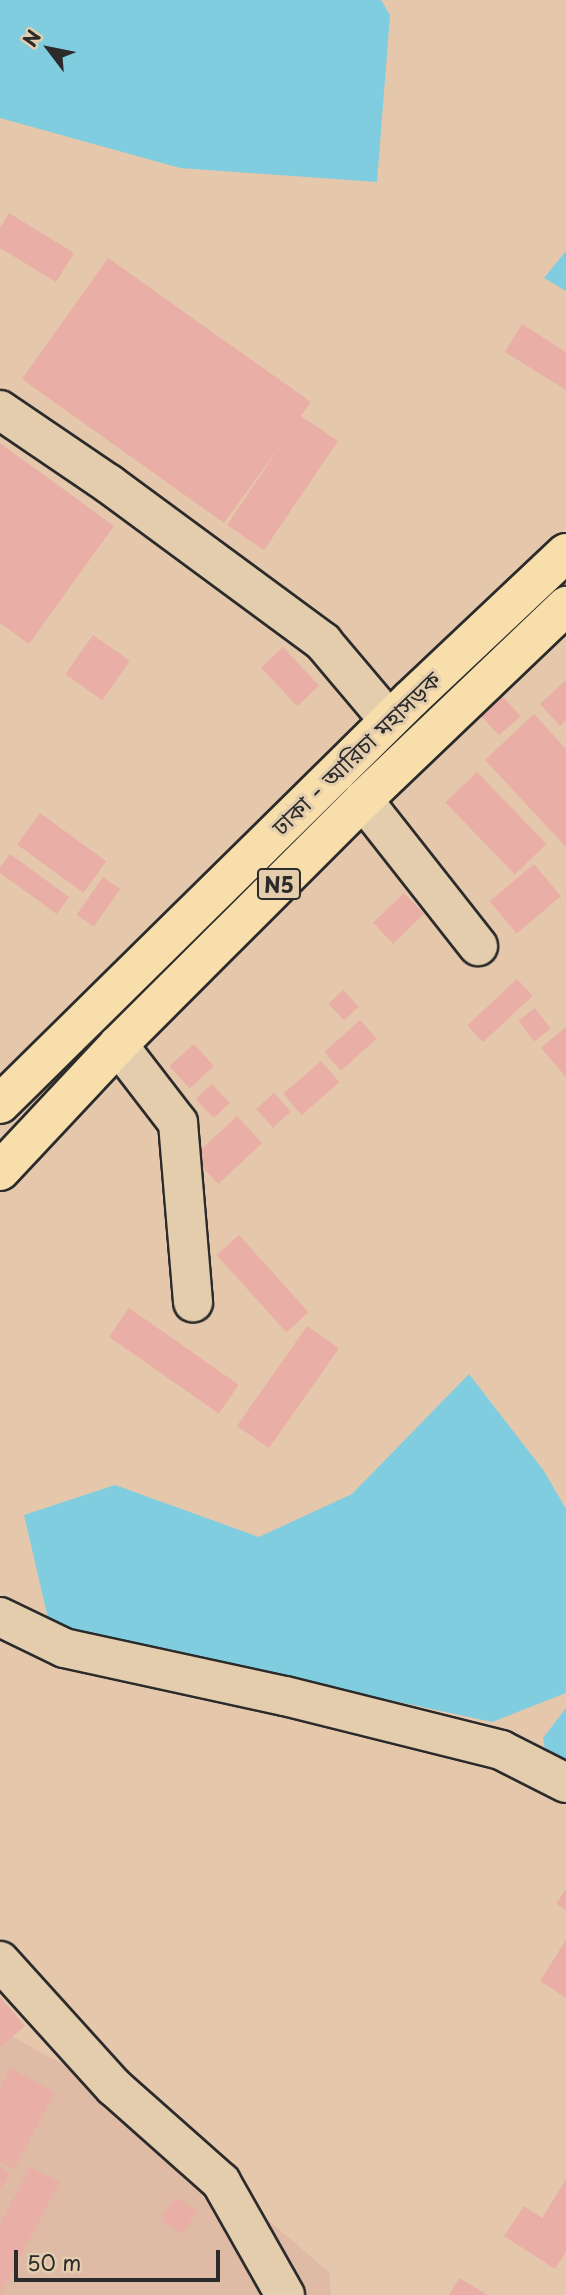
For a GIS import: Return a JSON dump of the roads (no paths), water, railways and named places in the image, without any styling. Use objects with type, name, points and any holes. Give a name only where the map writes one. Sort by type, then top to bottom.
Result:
[{"type":"highway","name":"ঢাকা - আরিচা মহাসড়ক","points":[[0,1104],[389,720],[566,553]]},
{"type":"highway","name":"N5","points":[[0,1171],[118,1045],[363,800],[566,606]]},
{"type":"street","points":[[0,410],[109,484],[323,642],[389,720]]},
{"type":"street","points":[[363,800],[478,946]]},
{"type":"street","points":[[118,1045],[178,1122],[193,1302]]},
{"type":"street","points":[[0,1617],[64,1648],[285,1696],[501,1749],[566,1783]]},
{"type":"street","points":[[0,1961],[114,2087],[221,2182],[285,2295]]},
{"type":"water","points":[[0,0],[381,0],[390,15],[377,182],[180,168],[0,118]]},
{"type":"water","points":[[566,251],[566,291],[544,278]]},
{"type":"water","points":[[469,1374],[544,1471],[566,1509],[566,1693],[492,1722],[50,1627],[24,1515],[115,1485],[259,1537],[352,1494]]},
{"type":"water","points":[[566,1708],[566,1774],[548,1766],[543,1738]]}]
